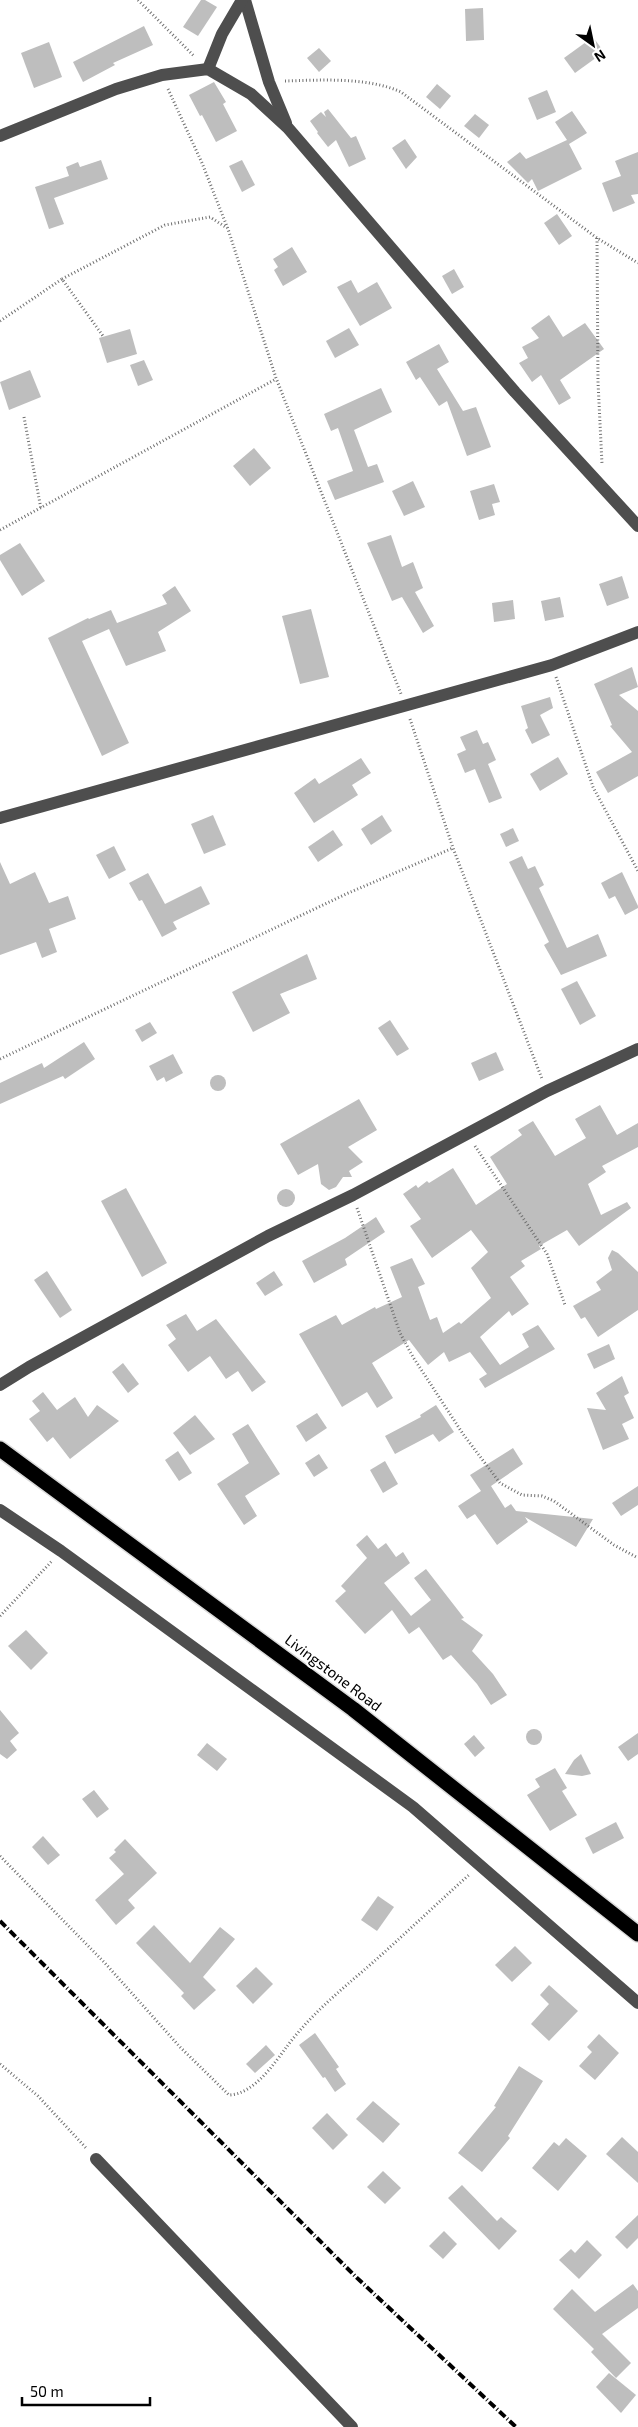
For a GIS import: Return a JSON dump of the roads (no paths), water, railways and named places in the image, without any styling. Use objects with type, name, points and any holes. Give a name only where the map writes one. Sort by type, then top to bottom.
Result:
[{"type":"highway","name":"Livingstone Road","points":[[0,1449],[353,1709],[638,1934]]},
{"type":"street","points":[[208,69],[222,34],[243,0]]},
{"type":"street","points":[[243,0],[269,82],[288,128]]},
{"type":"street","points":[[0,136],[116,89],[162,75],[208,69],[252,94],[288,128],[515,392],[638,526]]},
{"type":"street","points":[[0,818],[552,665],[638,632]]},
{"type":"street","points":[[0,1385],[38,1362],[268,1236],[468,1135],[547,1091],[638,1049]]},
{"type":"street","points":[[0,1510],[61,1551],[412,1807],[638,2003]]},
{"type":"street","points":[[96,2159],[352,2427]]},
{"type":"railway","points":[[0,1921],[355,2276],[516,2427]]}]
